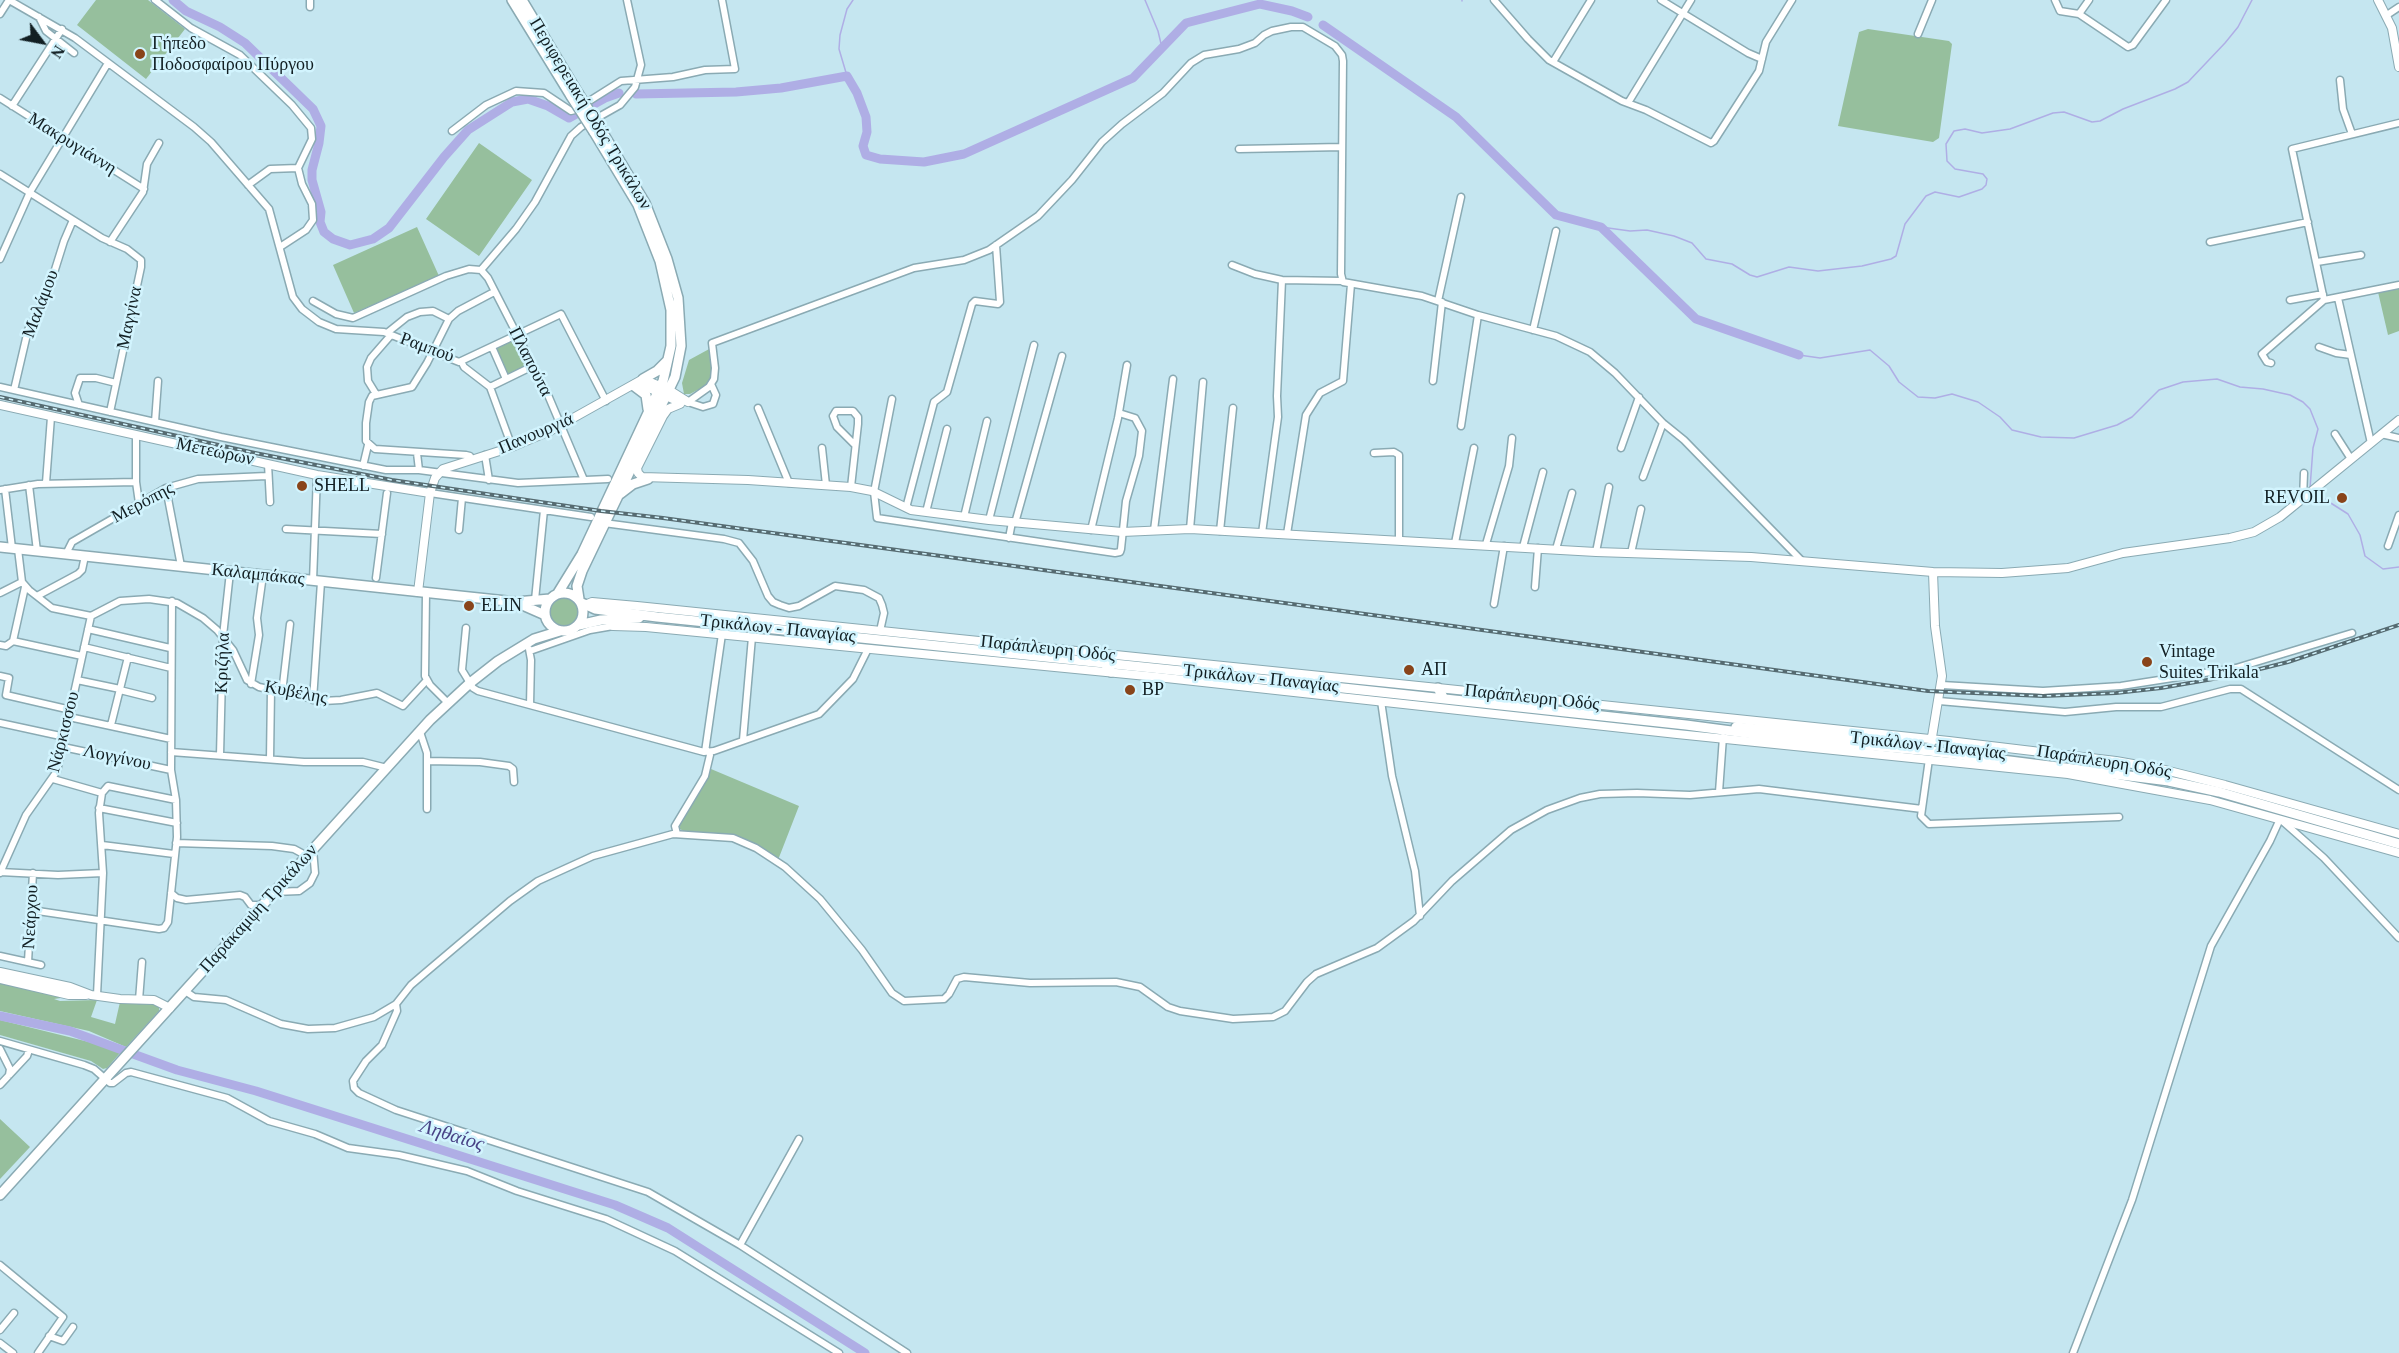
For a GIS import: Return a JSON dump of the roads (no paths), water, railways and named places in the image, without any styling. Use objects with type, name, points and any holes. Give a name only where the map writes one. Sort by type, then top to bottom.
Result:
[{"type":"main road","name":"Περιφερειακή Οδός Τρικάλων","points":[[512,0],[575,94]]},
{"type":"main road","name":"Περιφερειακή Οδός Τρικάλων","points":[[522,0],[575,94],[649,212],[673,277],[679,305],[681,346],[679,366],[578,579],[577,586],[582,602]]},
{"type":"main road","name":"Περιφερειακή Οδός Τρικάλων","points":[[554,596],[582,554],[648,411],[667,390],[672,334],[671,310],[660,261],[638,205],[597,130]]},
{"type":"main road","points":[[643,379],[662,367],[669,359]]},
{"type":"main road","points":[[632,386],[646,395],[648,411]]},
{"type":"main road","points":[[614,500],[628,487],[648,479]]},
{"type":"main road","name":"Καλαμπάκας","points":[[0,547],[516,602],[554,596]]},
{"type":"main road","points":[[569,593],[582,602],[584,614],[579,625],[570,630],[560,631],[551,626],[545,617],[545,607],[554,596],[569,593]]},
{"type":"main road","name":"Καλαμπάκας","points":[[516,602],[545,617]]},
{"type":"main road","name":"Τρικάλων - Παναγίας","points":[[582,602],[595,609],[657,617],[1163,669],[1382,697],[1444,699],[1686,725],[1750,727],[2106,767],[2219,792],[2399,844]]},
{"type":"main road","name":"Παράκαμψη Τρικάλων","points":[[530,644],[544,626],[545,617]]},
{"type":"main road","name":"Τρικάλων - Παναγίας","points":[[579,625],[657,617]]},
{"type":"main road","name":"Παράκαμψη Τρικάλων","points":[[0,1195],[448,703],[472,681],[530,644],[560,631]]},
{"type":"main road","points":[[1104,663],[1111,672]]},
{"type":"main road","points":[[1157,677],[1163,669]]},
{"type":"main road","points":[[1382,697],[1390,683]]},
{"type":"main road","points":[[1438,688],[1444,699]]},
{"type":"street","points":[[0,14],[9,0]]},
{"type":"street","name":"Ραμπού","points":[[9,0],[62,28],[200,132],[269,209],[293,297],[309,315],[336,329],[389,334],[461,361],[561,314],[606,401]]},
{"type":"street","points":[[155,0],[191,28],[240,55],[292,105],[307,123],[312,134],[311,145],[298,168],[302,184],[312,204],[313,220],[306,230],[280,247]]},
{"type":"street","points":[[313,301],[336,314],[353,318],[453,273],[473,269],[481,270],[524,218],[563,148],[576,130],[625,101],[635,87],[641,65],[640,52],[627,0]]},
{"type":"street","points":[[452,131],[470,116],[511,92],[544,93],[571,111],[618,82],[673,78],[705,70],[735,69],[722,0]]},
{"type":"street","points":[[1494,0],[1502,3],[1528,39],[1553,62],[1628,103],[1711,143],[1759,71],[1766,42],[1792,0]]},
{"type":"street","points":[[1553,62],[1591,0]]},
{"type":"street","points":[[1660,0],[1762,59]]},
{"type":"street","points":[[1628,103],[1691,0]]},
{"type":"street","points":[[1918,34],[1932,0]]},
{"type":"street","points":[[2055,0],[2064,14],[2079,14],[2128,47],[2133,45],[2166,0]]},
{"type":"street","points":[[2079,14],[2089,0]]},
{"type":"street","points":[[2378,0],[2392,28],[2398,63]]},
{"type":"street","points":[[2387,15],[2399,7]]},
{"type":"street","points":[[39,17],[43,27],[74,54]]},
{"type":"street","points":[[1342,281],[1342,55],[1335,46],[1309,29],[1291,27],[1272,31],[1264,34],[1255,43],[1239,49],[1204,55],[1191,63],[1163,93],[1102,142],[1072,180],[1038,216],[996,245],[972,258],[914,268],[712,343],[715,371],[711,384],[684,403],[668,409],[664,414],[638,466],[639,475],[648,479],[851,487],[874,492],[906,508],[926,512],[1091,530],[1122,532],[1190,529],[1596,552],[1801,560],[1933,572],[2002,573],[2051,571],[2123,553],[2230,538],[2267,525],[2303,499],[2399,420]]},
{"type":"street","points":[[12,106],[62,28]]},
{"type":"street","points":[[0,259],[30,192],[108,63]]},
{"type":"street","points":[[2340,80],[2343,109],[2352,134]]},
{"type":"street","name":"Μακρυγιάννη","points":[[0,98],[144,189]]},
{"type":"street","points":[[2324,297],[2292,149],[2399,123]]},
{"type":"street","name":"Μακρυγιάννη","points":[[111,242],[144,189],[147,164],[159,143]]},
{"type":"street","points":[[1239,148],[1342,147]]},
{"type":"street","points":[[248,185],[270,169],[298,168]]},
{"type":"street","points":[[0,174],[111,242]]},
{"type":"street","points":[[1433,381],[1440,302],[1461,197]]},
{"type":"street","name":"Μαλάμου","points":[[14,390],[28,330],[47,295],[73,220]]},
{"type":"street","points":[[2210,242],[2308,222]]},
{"type":"street","points":[[1533,330],[1556,231]]},
{"type":"street","name":"Μαγγίνα","points":[[110,412],[142,262],[127,249],[111,242]]},
{"type":"street","points":[[906,508],[934,402],[947,392],[972,304],[975,301],[998,304],[1000,302],[996,245]]},
{"type":"street","points":[[2317,262],[2361,255]]},
{"type":"street","points":[[1232,265],[1255,274],[1282,280],[1342,281],[1386,288],[1533,330],[1568,341],[1590,352],[1615,373],[1663,423],[1684,440],[1801,560]]},
{"type":"street","name":"Πλαπούτα","points":[[481,270],[488,278],[533,366],[562,426],[584,480]]},
{"type":"street","points":[[1262,533],[1278,417],[1282,280]]},
{"type":"street","points":[[1287,534],[1306,415],[1325,388],[1343,381],[1351,284]]},
{"type":"street","points":[[2290,300],[2338,298],[2399,285]]},
{"type":"street","points":[[363,466],[369,445],[365,435],[370,400],[376,394],[411,387],[450,319],[458,311],[494,292]]},
{"type":"street","points":[[2271,363],[2267,362],[2262,354],[2324,297]]},
{"type":"street","points":[[2338,298],[2371,442]]},
{"type":"street","points":[[376,394],[368,381],[367,367],[389,334],[407,317],[420,312],[433,311],[450,319]]},
{"type":"street","points":[[1461,426],[1478,315]]},
{"type":"street","points":[[989,520],[1034,345]]},
{"type":"street","points":[[492,347],[506,379]]},
{"type":"street","points":[[2319,347],[2350,355]]},
{"type":"street","points":[[1009,538],[1062,356]]},
{"type":"street","points":[[461,361],[465,368],[490,387],[512,447]]},
{"type":"street","points":[[1091,530],[1128,365]]},
{"type":"street","points":[[490,387],[533,366]]},
{"type":"street","points":[[79,405],[75,393],[80,378],[96,378],[116,383]]},
{"type":"street","points":[[643,379],[667,390],[684,403],[703,407],[712,404],[716,395],[711,384]]},
{"type":"street","name":"Πανουργιά","points":[[438,473],[444,468],[512,447],[562,426],[643,379]]},
{"type":"street","points":[[1154,530],[1173,379]]},
{"type":"street","points":[[154,422],[158,381]]},
{"type":"street","points":[[1190,529],[1203,382]]},
{"type":"street","points":[[632,386],[667,390]]},
{"type":"street","points":[[0,387],[154,422],[391,471],[419,470],[525,483],[608,479]]},
{"type":"street","points":[[1621,447],[1639,397]]},
{"type":"street","points":[[892,399],[874,492],[876,515],[879,519],[1118,553],[1121,549],[1126,501],[1139,456],[1142,431],[1135,418],[1119,412]]},
{"type":"street","name":"Μετεώρων","points":[[0,405],[317,475],[430,493]]},
{"type":"street","points":[[758,408],[789,483]]},
{"type":"street","points":[[1220,531],[1233,408]]},
{"type":"street","points":[[851,487],[858,424],[856,414],[850,410],[836,411],[833,416],[837,427],[855,445]]},
{"type":"street","points":[[46,483],[51,417]]},
{"type":"street","points":[[964,517],[987,421]]},
{"type":"street","points":[[1643,477],[1663,423]]},
{"type":"street","points":[[926,512],[947,429]]},
{"type":"street","points":[[2335,434],[2350,459]]},
{"type":"street","points":[[2381,434],[2399,438]]},
{"type":"street","points":[[136,435],[136,482],[139,503]]},
{"type":"street","points":[[1486,544],[1509,466],[1512,438]]},
{"type":"street","points":[[369,445],[384,451],[466,455],[470,456],[471,460]]},
{"type":"street","points":[[822,448],[826,485]]},
{"type":"street","points":[[1455,543],[1474,448]]},
{"type":"street","points":[[1374,453],[1394,452],[1399,455],[1399,540]]},
{"type":"street","points":[[417,453],[419,470]]},
{"type":"street","points":[[485,455],[489,480]]},
{"type":"street","points":[[268,464],[270,502]]},
{"type":"street","points":[[1523,547],[1543,472]]},
{"type":"street","points":[[438,473],[430,493],[422,592],[427,680],[448,703]]},
{"type":"street","points":[[2303,499],[2304,473]]},
{"type":"street","points":[[313,700],[317,581],[314,497],[317,475]]},
{"type":"street","name":"Μερόπης","points":[[66,554],[72,542],[166,488],[198,479],[267,476]]},
{"type":"street","points":[[0,645],[6,646],[13,641],[24,584],[3,490],[46,483],[136,482]]},
{"type":"street","points":[[28,485],[37,551]]},
{"type":"street","points":[[1596,552],[1609,487]]},
{"type":"street","points":[[166,488],[181,566]]},
{"type":"street","points":[[430,493],[591,517]]},
{"type":"street","points":[[1556,549],[1572,493]]},
{"type":"street","points":[[376,578],[387,494]]},
{"type":"street","points":[[459,530],[462,498]]},
{"type":"street","points":[[1631,553],[1641,509]]},
{"type":"street","points":[[535,600],[544,510]]},
{"type":"street","points":[[2388,546],[2399,515]]},
{"type":"street","points":[[604,523],[724,539],[738,543],[750,554],[773,602],[789,608],[799,606],[835,586],[864,590],[879,598],[882,605],[884,613],[880,632]]},
{"type":"street","points":[[286,529],[382,534]]},
{"type":"street","points":[[1494,604],[1504,546]]},
{"type":"street","points":[[1535,587],[1538,548]]},
{"type":"street","points":[[37,596],[78,574],[82,570],[85,556]]},
{"type":"street","name":"Κριζήλα","points":[[220,755],[223,636],[230,572]]},
{"type":"street","points":[[1933,572],[1932,586],[1942,685],[1930,749],[1922,809],[1923,820],[1936,825],[2119,817]]},
{"type":"street","points":[[251,684],[259,635],[257,618],[263,575]]},
{"type":"street","points":[[0,593],[24,584]]},
{"type":"street","points":[[24,584],[55,609],[91,616]]},
{"type":"street","name":"Κυβέλης","points":[[91,616],[117,601],[143,598],[171,601],[203,618],[223,636],[236,655],[244,676],[251,684],[313,700],[336,701],[376,693],[403,706],[427,680]]},
{"type":"street","points":[[31,909],[164,928],[168,922],[177,823],[171,770],[171,601]]},
{"type":"street","name":"Παράπλευρη Οδός","points":[[582,602],[1438,688],[1930,749],[2116,781],[2210,800],[2399,854]]},
{"type":"street","name":"Νάρκισσου","points":[[0,872],[26,815],[53,779],[63,747],[91,616]]},
{"type":"street","points":[[530,705],[530,644],[590,630],[613,622]]},
{"type":"street","name":"Παράπλευρη Οδός","points":[[613,622],[868,649],[1382,697],[1723,737],[2106,760],[2161,769],[2399,834]]},
{"type":"street","points":[[282,693],[290,624]]},
{"type":"street","points":[[466,628],[462,667],[472,681],[486,692],[708,754],[822,712],[853,679],[868,649]]},
{"type":"street","points":[[88,629],[171,648]]},
{"type":"street","points":[[1942,685],[2043,691],[2140,683],[2236,668],[2352,633]]},
{"type":"street","points":[[669,834],[705,776],[722,634]]},
{"type":"street","points":[[743,740],[752,637]]},
{"type":"street","points":[[13,641],[82,656]]},
{"type":"street","points":[[84,647],[171,668]]},
{"type":"street","points":[[111,725],[128,657]]},
{"type":"street","points":[[0,676],[9,678],[6,696],[71,710]]},
{"type":"street","points":[[77,680],[152,698]]},
{"type":"street","points":[[1939,701],[2065,712],[2126,706],[2161,707],[2230,689],[2241,689],[2399,790]]},
{"type":"street","points":[[270,759],[272,690]]},
{"type":"street","points":[[1382,697],[1392,776],[1415,871],[1420,916]]},
{"type":"street","points":[[69,717],[171,739]]},
{"type":"street","points":[[0,723],[65,737]]},
{"type":"street","points":[[420,732],[426,745],[428,761],[427,809]]},
{"type":"street","points":[[1719,792],[1723,737]]},
{"type":"street","name":"Λογγίνου","points":[[63,747],[171,770]]},
{"type":"street","points":[[171,752],[310,762],[363,762],[387,768]]},
{"type":"street","points":[[428,761],[480,762],[509,766],[513,770],[514,782]]},
{"type":"street","points":[[53,779],[102,793]]},
{"type":"street","points":[[94,995],[102,920],[103,873],[99,808],[102,793],[108,786],[176,800]]},
{"type":"street","points":[[185,991],[194,997],[226,1000],[281,1024],[319,1030],[374,1017],[396,1004],[411,985],[510,901],[538,881],[593,856],[669,834],[677,834],[733,838],[756,848],[785,867],[820,899],[867,956],[892,993],[906,1001],[944,999],[957,980],[964,977],[1030,983],[1116,982],[1140,987],[1168,1007],[1180,1011],[1229,1019],[1273,1017],[1285,1011],[1316,974],[1381,945],[1420,916],[1452,880],[1511,830],[1547,810],[1591,795],[1636,793],[1690,795],[1745,789],[1784,790],[1835,799],[1922,809]]},
{"type":"street","points":[[99,808],[177,823]]},
{"type":"street","points":[[2073,1353],[2132,1200],[2211,946],[2280,819],[2324,858],[2399,938]]},
{"type":"street","points":[[675,826],[677,834]]},
{"type":"street","points":[[176,843],[272,846],[310,853],[315,875],[310,883],[299,891],[275,892]]},
{"type":"street","points":[[102,845],[174,854]]},
{"type":"street","points":[[0,872],[103,873]]},
{"type":"street","name":"Νεάρχου","points":[[28,962],[33,873]]},
{"type":"street","points":[[171,893],[177,898],[186,900],[240,895],[245,897],[251,905],[263,905]]},
{"type":"street","points":[[0,956],[41,965]]},
{"type":"street","points":[[139,1000],[142,962]]},
{"type":"street","points":[[0,972],[70,987],[94,995]]},
{"type":"street","points":[[0,979],[69,995],[158,1001],[170,1008]]},
{"type":"street","points":[[396,1004],[397,1011],[382,1045],[366,1061],[353,1081],[354,1088],[359,1093],[396,1110],[641,1189],[673,1205],[740,1245],[907,1353]]},
{"type":"street","points":[[0,1041],[84,1065],[107,1077],[112,1083],[122,1075],[131,1072],[216,1094],[233,1100],[269,1121],[315,1134],[348,1148],[399,1155],[467,1171],[517,1191],[606,1219],[675,1251],[839,1353]]},
{"type":"street","points":[[0,1049],[10,1069],[9,1076]]},
{"type":"street","points":[[0,1085],[28,1055],[29,1050]]},
{"type":"street","points":[[740,1245],[799,1139]]},
{"type":"street","points":[[0,1265],[63,1317],[38,1353]]},
{"type":"street","points":[[0,1330],[14,1313]]},
{"type":"street","points":[[49,1336],[63,1341],[73,1327]]},
{"type":"street","points":[[0,1342],[13,1353]]},
{"type":"waterway","points":[[173,0],[186,11],[220,27],[245,43],[313,109],[321,126],[312,170],[312,180],[321,212],[320,222],[324,232],[333,239],[350,245],[373,239],[389,228],[468,130],[512,102],[528,99],[548,106],[569,118],[619,93]]},
{"type":"waterway","points":[[847,76],[839,49],[840,35],[847,9],[853,0]]},
{"type":"waterway","points":[[1145,0],[1158,31],[1162,48]]},
{"type":"waterway","points":[[1601,227],[1630,231],[1647,230],[1674,236],[1692,243],[1706,259],[1732,264],[1757,277],[1789,267],[1818,271],[1862,266],[1891,259],[1896,256],[1905,224],[1926,196],[1935,192],[1959,197],[1982,189],[1986,185],[1987,179],[1983,174],[1955,169],[1947,161],[1946,144],[1954,131],[1965,129],[1982,133],[2010,129],[2053,113],[2064,112],[2092,122],[2100,121],[2123,109],[2175,89],[2188,82],[2225,43],[2238,27],[2252,0]]},
{"type":"waterway","points":[[636,94],[736,92],[781,88],[847,76],[857,93],[866,117],[867,132],[863,146],[866,155],[880,159],[924,162],[964,154],[1133,78],[1186,23],[1260,4],[1308,17]]},
{"type":"waterway","points":[[1323,25],[1456,117],[1556,215],[1601,227],[1696,319],[1799,355]]},
{"type":"waterway","points":[[1799,355],[1820,358],[1870,350],[1889,366],[1899,382],[1918,397],[1935,398],[1952,394],[1978,402],[2000,417],[2012,430],[2041,437],[2074,438],[2117,425],[2132,417],[2159,390],[2183,382],[2217,379],[2240,387],[2290,395],[2310,409],[2318,429],[2313,448],[2310,488]]},
{"type":"waterway","points":[[2315,493],[2348,514],[2360,535],[2365,556],[2383,569],[2399,567]]},
{"type":"waterway","name":"Ληθαίος","points":[[0,1016],[70,1031],[177,1070],[256,1091],[615,1205],[668,1228],[865,1353]]},
{"type":"railway","points":[[0,397],[255,453],[392,480],[601,511],[1928,691],[2043,696],[2116,693],[2161,688],[2236,675],[2288,662],[2399,625]]},
{"type":"place","name":"Γήπεδο Ποδοσφαίρου Πύργου","points":[[140,54]]},
{"type":"place","name":"SHELL","points":[[302,486]]},
{"type":"place","name":"REVOIL","points":[[2342,498]]},
{"type":"place","name":"ELIN","points":[[469,606]]},
{"type":"place","name":"Vintage Suites Trikala","points":[[2147,662]]},
{"type":"place","name":"ΑΠ","points":[[1409,670]]},
{"type":"place","name":"BP","points":[[1130,690]]}]
